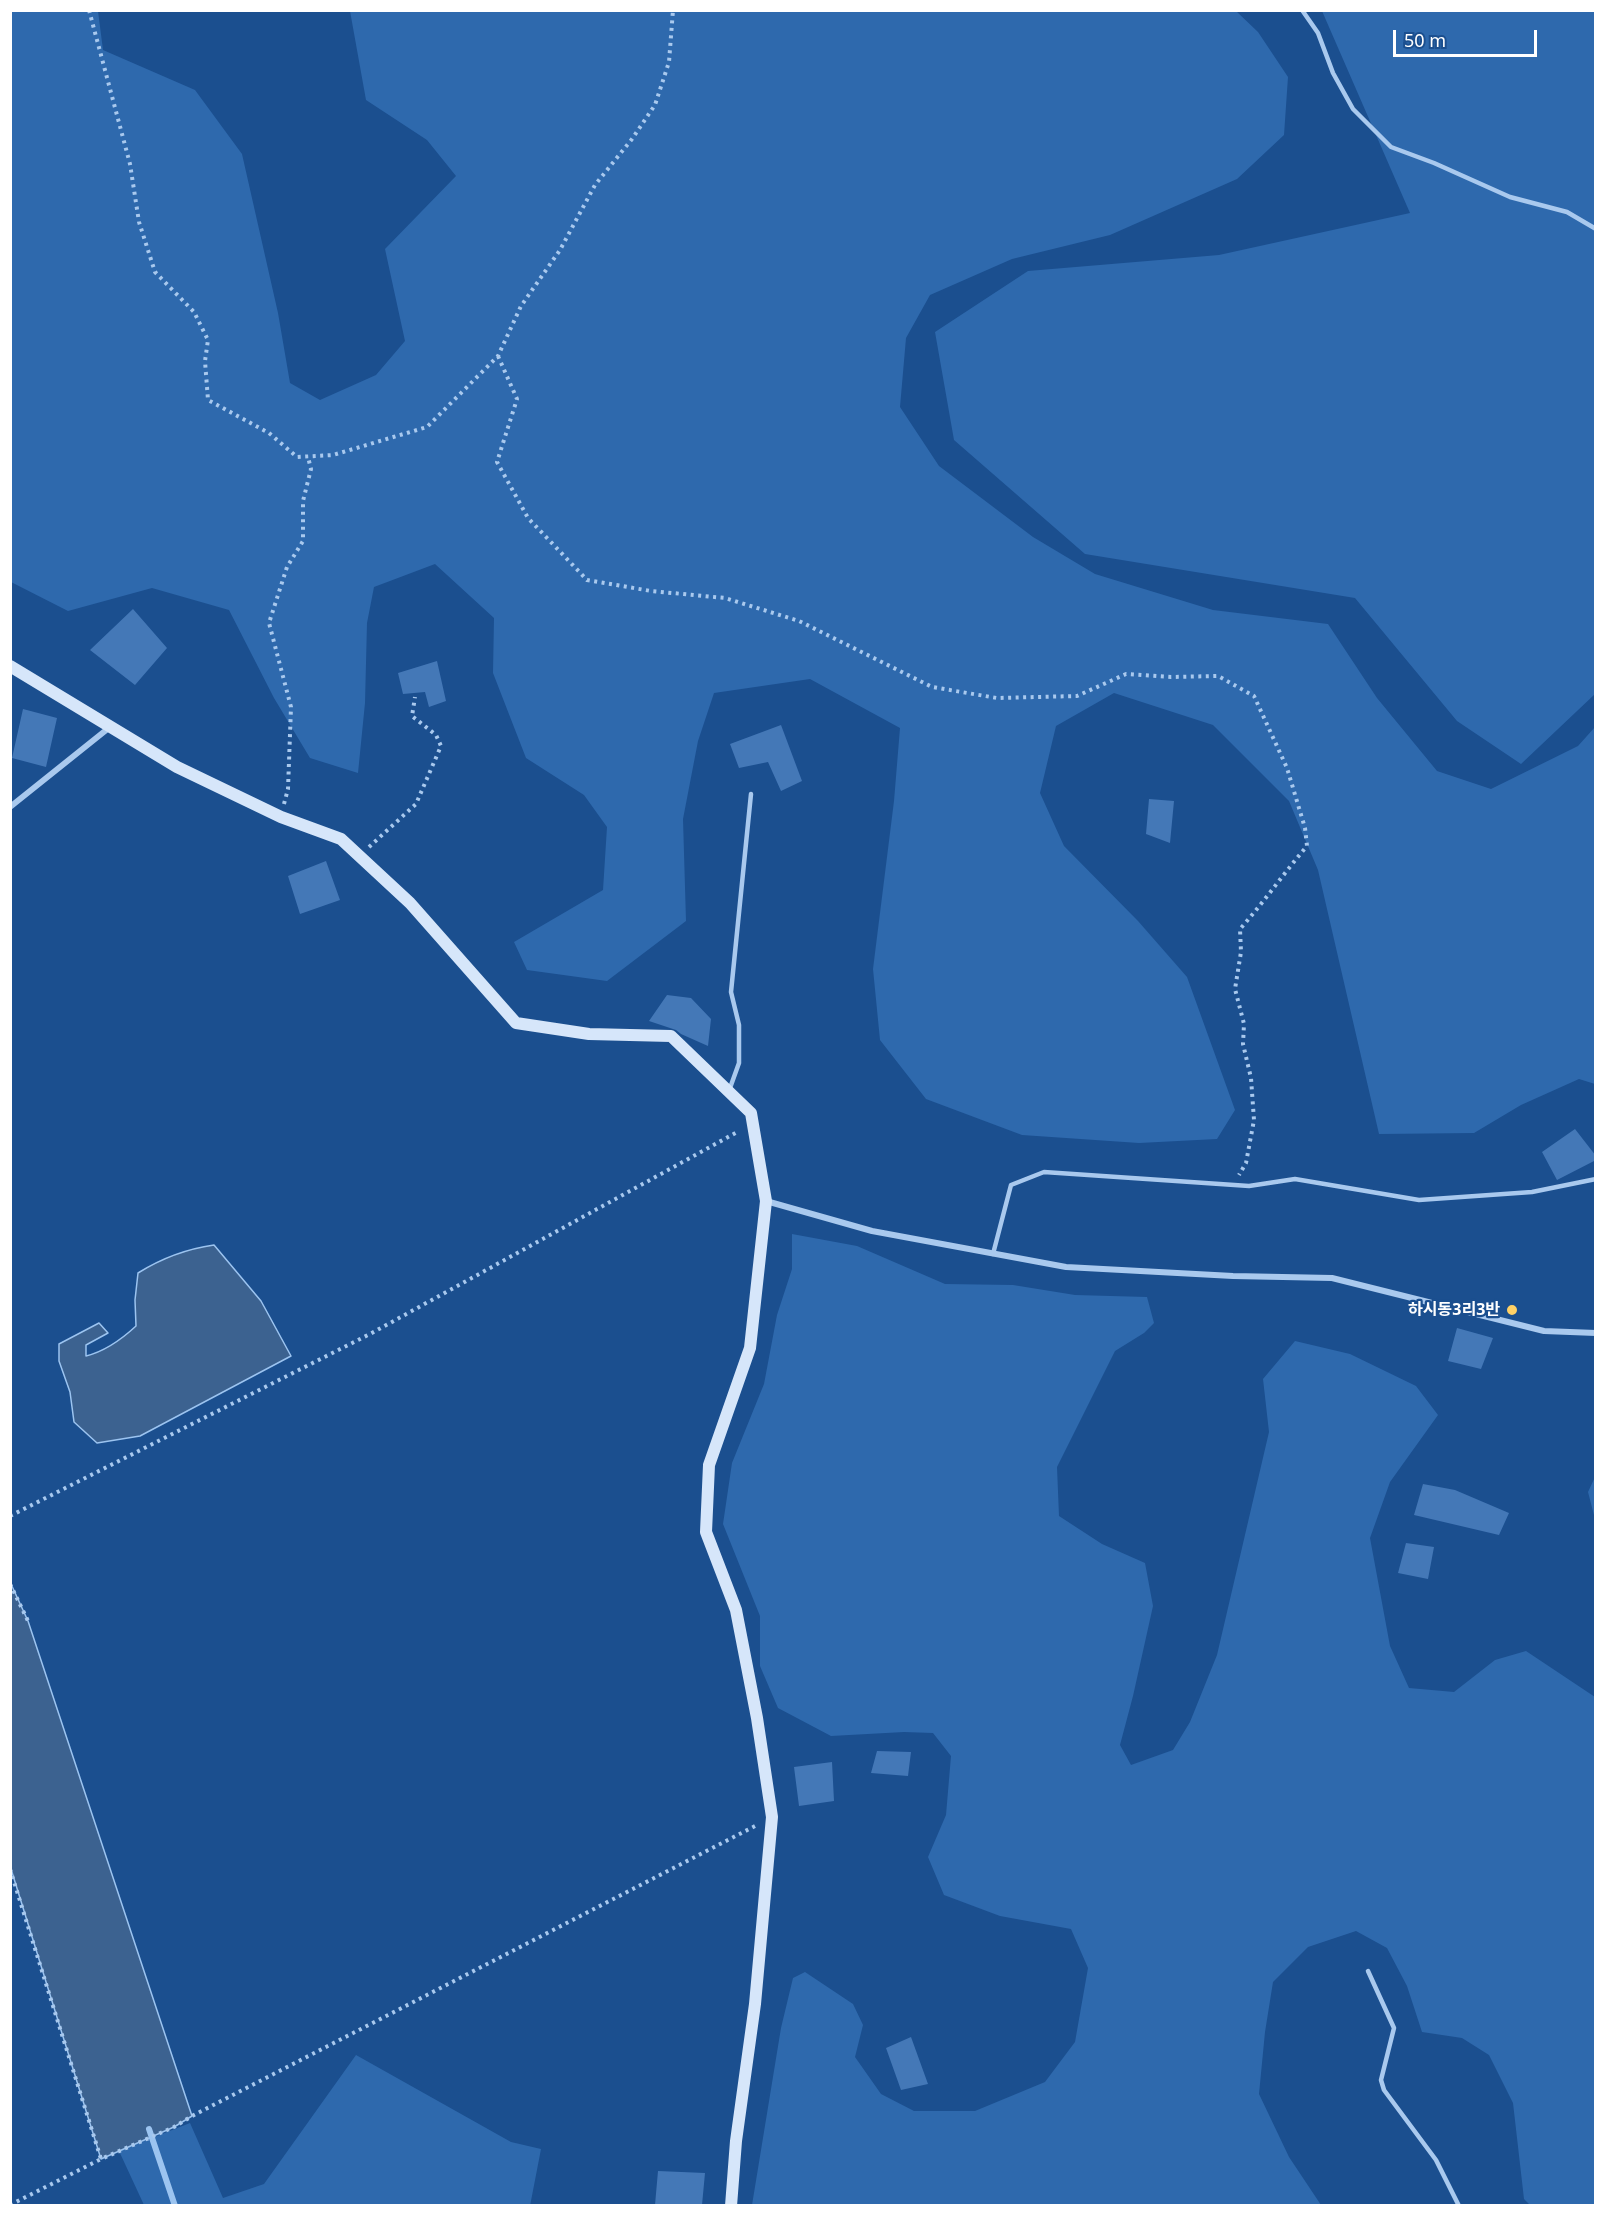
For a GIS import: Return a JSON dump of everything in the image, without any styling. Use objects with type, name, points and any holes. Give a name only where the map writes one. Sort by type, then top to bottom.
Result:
[{"type":"street","points":[[10,666],[177,767],[281,817],[341,839],[411,903],[516,1023],[589,1034],[671,1036],[751,1113],[766,1201],[750,1347],[709,1465],[706,1532],[736,1610],[757,1718],[772,1817],[755,2004],[736,2141],[731,2205]]},
{"type":"street","points":[[10,807],[111,726]]},
{"type":"street","points":[[766,1201],[872,1231],[1066,1267],[1233,1276],[1332,1278],[1544,1331],[1596,1333]]},
{"type":"lane","points":[[1302,10],[1318,33],[1333,73],[1353,109],[1392,147],[1510,197],[1567,212],[1596,229]]},
{"type":"lane","points":[[729,1091],[739,1063],[739,1025],[731,992],[751,794]]},
{"type":"lane","points":[[993,1254],[1011,1185],[1044,1172],[1248,1186],[1295,1179],[1419,1200],[1532,1192],[1596,1179]]},
{"type":"lane","points":[[1368,1971],[1394,2028],[1381,2080],[1384,2090],[1436,2160],[1459,2205]]},
{"type":"path","points":[[89,10],[130,164],[139,222],[155,272],[194,312],[208,340],[205,361],[208,400],[269,433],[297,457],[333,455],[427,427],[498,356],[521,306],[560,250],[596,185],[655,105],[669,62],[673,10]]},
{"type":"path","points":[[498,356],[517,399],[497,462],[528,518],[587,580],[651,591],[725,598],[799,621],[932,687],[997,698],[1077,696],[1126,674],[1171,677],[1218,676],[1254,696],[1287,768],[1305,828],[1307,846],[1277,881],[1265,901],[1240,929],[1240,952],[1235,989],[1244,1024],[1243,1044],[1251,1078],[1254,1120],[1246,1163],[1234,1185]]},
{"type":"path","points":[[281,817],[288,789],[291,707],[269,622],[287,567],[303,541],[303,501],[311,469],[308,457]]},
{"type":"path","points":[[359,856],[416,804],[441,747],[436,735],[412,716],[415,697]]},
{"type":"path","points":[[10,1516],[369,1334],[753,1123]]},
{"type":"path","points":[[10,1584],[28,1621]]},
{"type":"path","points":[[10,2205],[101,2159],[174,2127],[772,1817]]},
{"type":"path","points":[[10,1869],[101,2159]]},
{"type":"shaded area","points":[[10,11],[98,11],[103,50],[195,90],[242,154],[278,313],[290,383],[320,400],[376,375],[405,341],[385,249],[456,176],[427,140],[366,100],[350,11],[1236,11],[1258,32],[1288,77],[1284,135],[1237,179],[1110,235],[1012,259],[930,295],[906,338],[900,407],[939,466],[1033,537],[1095,574],[1213,610],[1328,624],[1377,698],[1437,771],[1491,789],[1578,746],[1595,727],[1595,1084],[1579,1079],[1521,1105],[1474,1133],[1379,1134],[1318,870],[1289,801],[1213,725],[1114,693],[1056,726],[1040,793],[1064,846],[1138,921],[1187,977],[1235,1110],[1217,1139],[1139,1143],[1022,1135],[926,1099],[880,1040],[873,969],[894,801],[900,728],[810,679],[714,693],[698,741],[683,819],[686,921],[607,981],[527,970],[514,942],[603,890],[607,827],[584,795],[526,758],[493,673],[494,618],[435,564],[374,587],[367,623],[365,703],[358,773],[310,758],[274,698],[229,610],[152,588],[68,611],[11,582]]},
{"type":"shaded area","points":[[1322,11],[1595,11],[1595,694],[1521,764],[1457,721],[1355,598],[1085,554],[954,440],[935,332],[1028,271],[1219,255],[1410,213]]},
{"type":"shaded area","points":[[792,1234],[857,1246],[945,1284],[1013,1285],[1075,1295],[1147,1297],[1154,1323],[1144,1333],[1115,1351],[1057,1467],[1059,1516],[1102,1544],[1145,1563],[1153,1606],[1120,1745],[1131,1765],[1173,1750],[1190,1722],[1217,1655],[1269,1432],[1263,1379],[1295,1341],[1350,1354],[1416,1386],[1438,1415],[1390,1482],[1370,1538],[1390,1646],[1409,1688],[1454,1692],[1495,1660],[1526,1651],[1595,1697],[1595,2205],[1530,2205],[1524,2199],[1513,2103],[1489,2055],[1462,2038],[1422,2032],[1407,1986],[1387,1948],[1356,1931],[1308,1947],[1273,1982],[1265,2032],[1259,2094],[1289,2157],[1321,2205],[752,2205],[781,2028],[793,1978],[805,1972],[853,2004],[863,2025],[855,2057],[881,2094],[914,2111],[975,2111],[1045,2082],[1075,2042],[1088,1968],[1071,1929],[1000,1916],[944,1895],[928,1857],[946,1815],[951,1756],[933,1733],[904,1732],[831,1736],[778,1708],[760,1666],[760,1616],[723,1524],[732,1463],[764,1384],[777,1315],[792,1269]]},
{"type":"shaded area","points":[[214,1245],[261,1301],[291,1356],[140,1436],[97,1443],[74,1422],[70,1392],[59,1361],[59,1344],[99,1323],[108,1333],[86,1345],[86,1356],[113,1344],[136,1326],[135,1300],[138,1273],[174,1255]]},
{"type":"shaded area","points":[[1595,1477],[1595,1519],[1588,1492]]},
{"type":"shaded area","points":[[11,1584],[28,1621],[192,2116],[174,2127],[101,2159],[11,1869]]},
{"type":"shaded area","points":[[356,2055],[511,2142],[541,2149],[530,2206],[144,2205],[119,2151],[190,2123],[223,2198],[264,2184]]},
{"type":"building","points":[[133,609],[167,648],[135,685],[90,650]]},
{"type":"building","points":[[437,661],[446,701],[429,707],[425,692],[403,694],[398,673]]},
{"type":"building","points":[[23,709],[57,718],[46,767],[12,758]]},
{"type":"building","points":[[781,725],[802,781],[781,791],[768,762],[739,768],[730,744]]},
{"type":"building","points":[[1149,799],[1174,801],[1170,843],[1146,834]]},
{"type":"building","points":[[326,861],[340,900],[300,914],[288,876]]},
{"type":"building","points":[[667,995],[691,998],[711,1019],[708,1046],[676,1030],[649,1021]]},
{"type":"building","points":[[1575,1129],[1596,1156],[1596,1160],[1557,1180],[1542,1152]]},
{"type":"building","points":[[1457,1328],[1493,1338],[1481,1369],[1448,1361]]},
{"type":"building","points":[[1423,1484],[1455,1490],[1509,1513],[1499,1535],[1414,1515]]},
{"type":"building","points":[[1406,1543],[1434,1547],[1428,1579],[1398,1573]]},
{"type":"building","points":[[877,1751],[911,1752],[908,1776],[871,1773]]},
{"type":"building","points":[[832,1762],[834,1801],[799,1806],[794,1767]]},
{"type":"building","points":[[911,2037],[928,2084],[901,2090],[886,2048]]},
{"type":"building","points":[[658,2171],[705,2173],[702,2205],[655,2205]]},
{"type":"waterway","points":[[149,2129],[175,2206]]},
{"type":"place","name":"하시동3리3반","points":[[1512,1310]]}]
